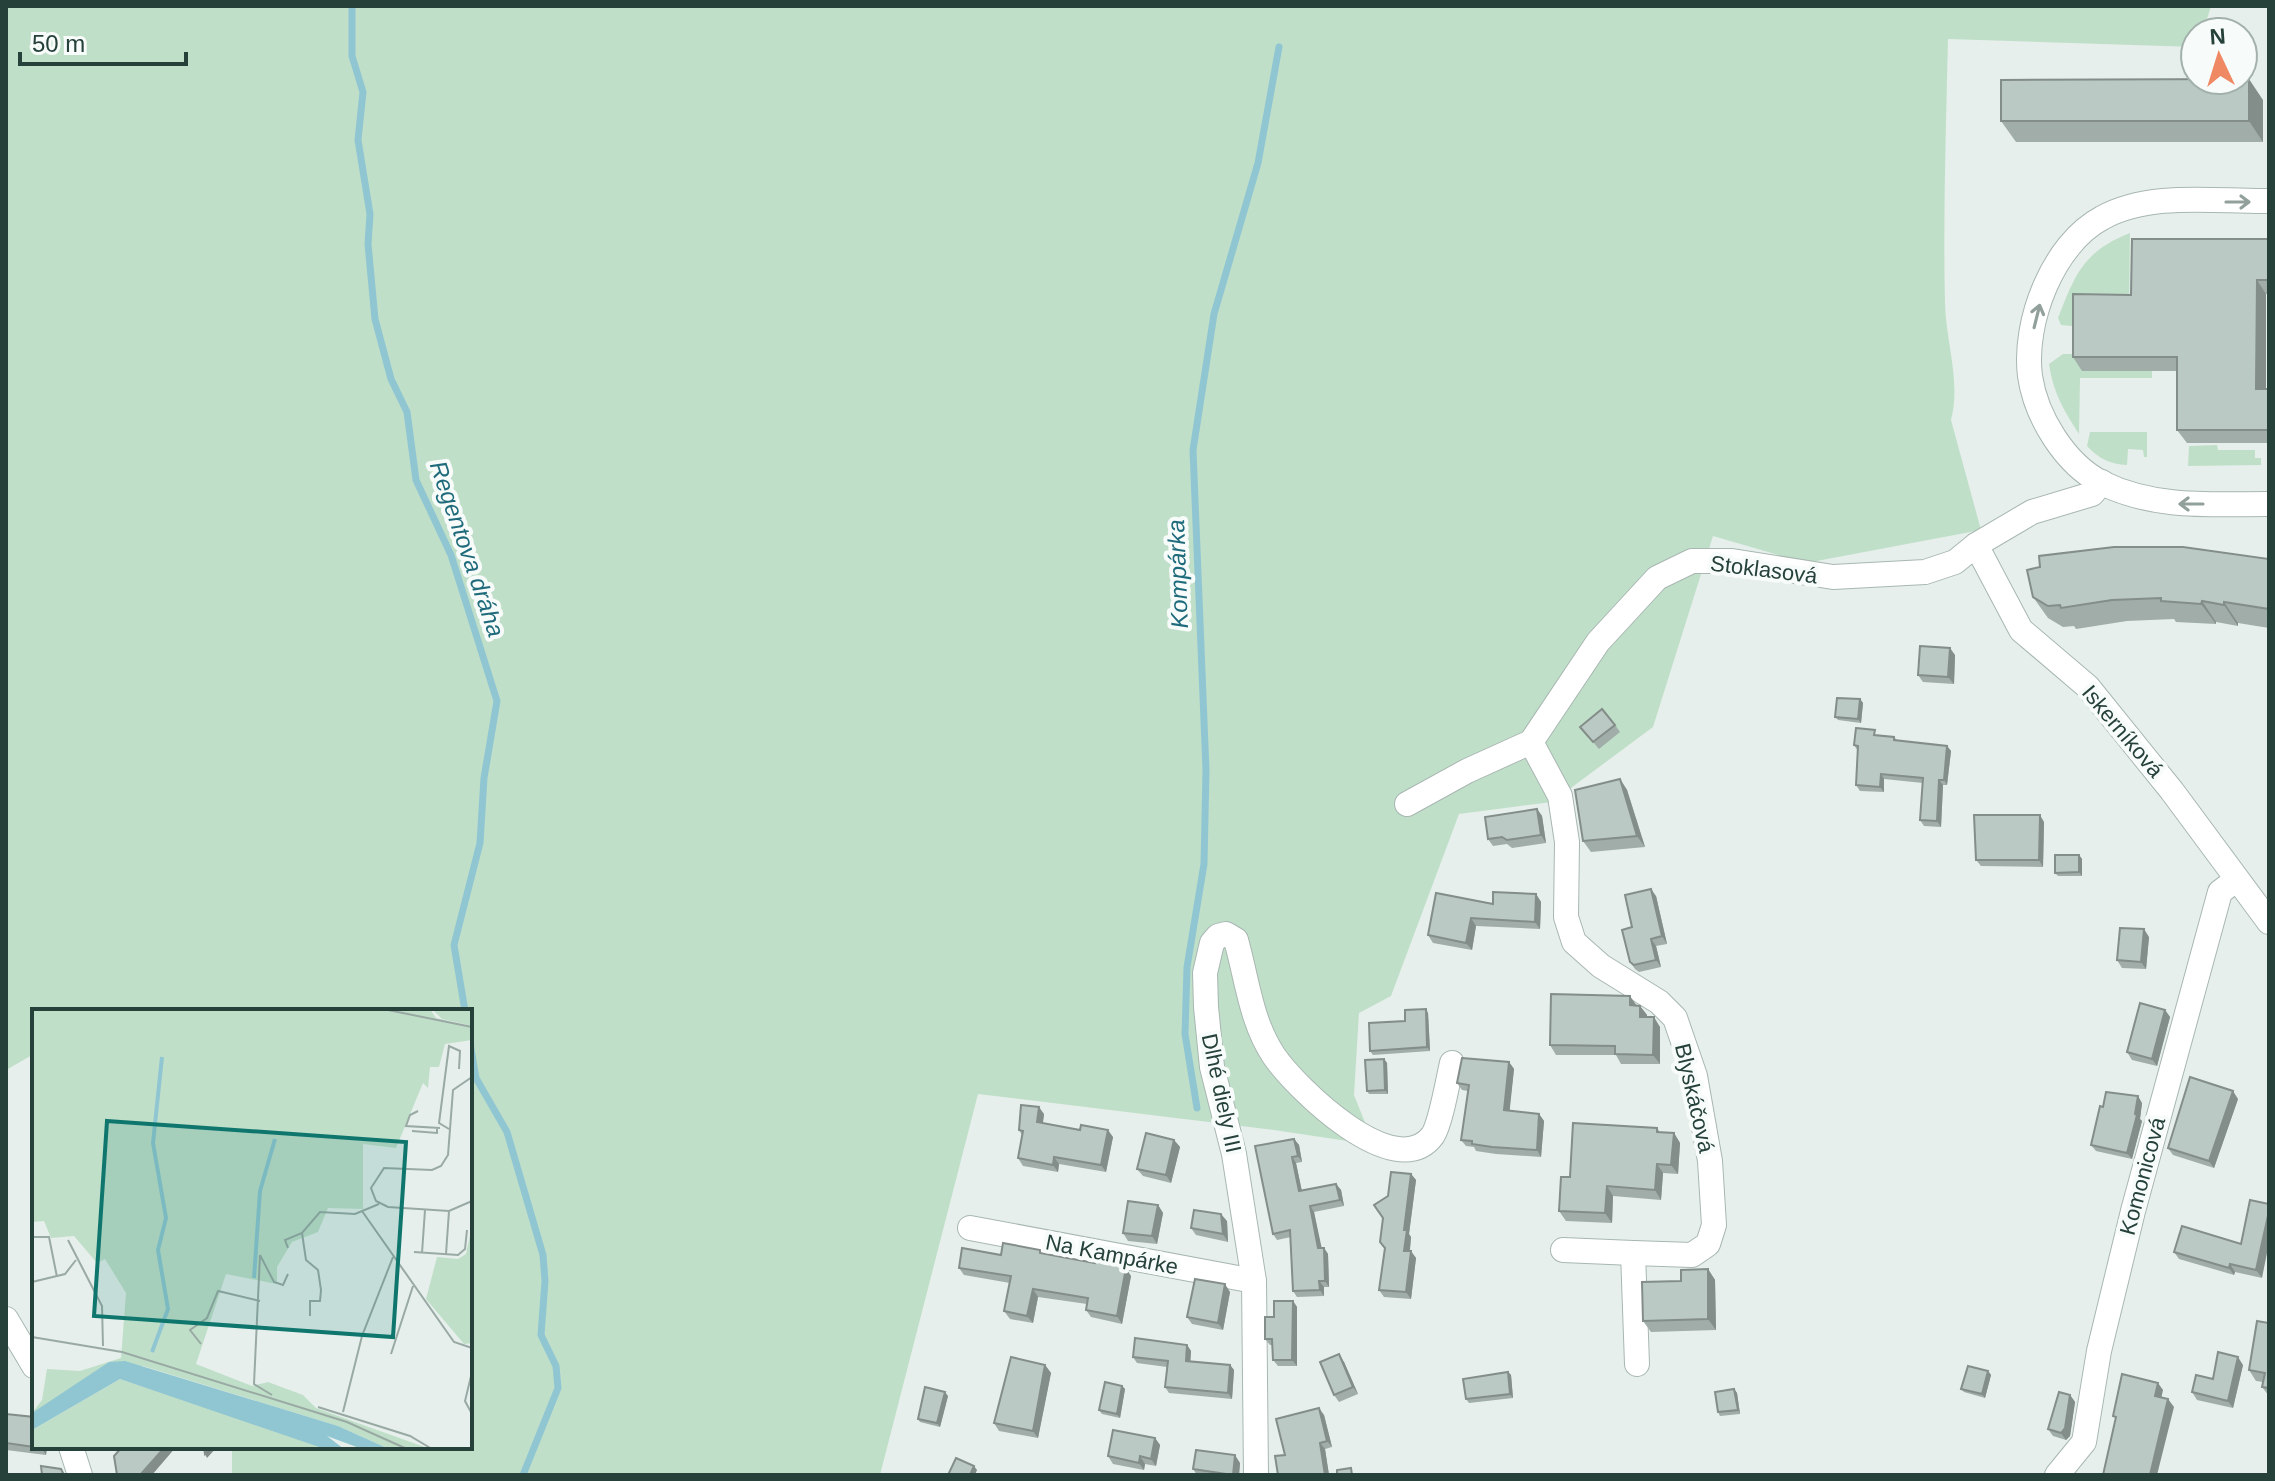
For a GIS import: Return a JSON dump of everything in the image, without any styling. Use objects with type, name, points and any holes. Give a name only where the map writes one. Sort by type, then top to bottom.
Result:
[{"type":"street","points":[[2269,201],[2142,204],[2110,214],[2089,225],[2065,248],[2046,284],[2039,305],[2029,365],[2043,416],[2064,451],[2076,465],[2102,482],[2142,498],[2170,504],[2269,504]]},
{"type":"street","name":"Stoklasová","points":[[1531,742],[1598,642],[1657,578],[1692,561],[1732,561],[1833,577],[1925,572],[1955,562],[1976,545],[2032,512],[2092,494],[2102,482]]},
{"type":"street","name":"Iskerníková","points":[[1976,545],[2021,630],[2088,687],[2172,791],[2269,922]]},
{"type":"street","points":[[1407,804],[1467,771],[1531,742]]},
{"type":"street","name":"Blyskáčová","points":[[1531,742],[1560,796],[1567,842],[1566,917],[1574,942],[1601,966],[1659,1002],[1675,1018],[1695,1076],[1710,1161],[1714,1225],[1708,1244],[1692,1255],[1563,1250]]},
{"type":"street","name":"Komonicová","points":[[2057,1475],[2084,1442],[2099,1351],[2155,1127],[2220,892],[2236,880]]},
{"type":"street","name":"Dlhé diely III","points":[[1256,1475],[1254,1281],[1234,1154],[1210,1052],[1205,973],[1212,943],[1218,936],[1226,934],[1236,940],[1246,988],[1274,1055],[1306,1094],[1351,1130],[1399,1150],[1420,1146],[1434,1134],[1452,1063]]},
{"type":"street","name":"Na Kampárke","points":[[970,1228],[1254,1281]]},
{"type":"street","points":[[1633,1253],[1637,1364]]},
{"type":"street","points":[[6,1319],[32,1363]]},
{"type":"street","points":[[72,1449],[80,1475]]},
{"type":"green space","points":[[6,6],[2211,6],[2208,16],[2179,16],[2179,46],[1948,39],[1944,271],[1954,391],[1951,420],[1981,530],[1806,563],[1713,536],[1653,727],[1552,802],[1459,814],[1391,996],[1359,1013],[1354,1095],[1374,1145],[978,1094],[880,1475],[232,1475],[232,1449],[472,1449],[472,1009],[32,1009],[32,1055],[6,1070]]},
{"type":"green space","points":[[2130,233],[2129,308],[2082,327],[2061,325],[2058,318],[2083,266],[2102,248]]},
{"type":"green space","points":[[2063,354],[2082,354],[2083,371],[2152,371],[2152,378],[2080,378],[2079,434],[2060,401],[2049,364]]},
{"type":"green space","points":[[2090,432],[2147,432],[2147,457],[2144,457],[2143,450],[2128,449],[2127,465],[2105,460],[2087,446]]},
{"type":"green space","points":[[2217,445],[2218,450],[2255,450],[2255,458],[2261,458],[2261,465],[2188,466],[2189,446]]},
{"type":"building","points":[[2179,79],[2179,96],[2249,96],[2249,121],[2001,121],[2001,80]]},
{"type":"building","points":[[2132,239],[2269,239],[2269,280],[2257,280],[2256,389],[2269,389],[2269,430],[2177,430],[2177,357],[2073,357],[2073,294],[2131,295]]},
{"type":"building","points":[[2114,547],[2183,547],[2269,559],[2269,609],[2224,602],[2224,605],[2202,601],[2201,604],[2161,601],[2161,598],[2112,600],[2061,608],[2060,605],[2048,606],[2033,597],[2027,570],[2040,567],[2039,556]]},
{"type":"building","points":[[1920,646],[1950,648],[1948,677],[1918,675]]},
{"type":"building","points":[[1837,698],[1860,699],[1858,719],[1835,717]]},
{"type":"building","points":[[1602,709],[1615,725],[1593,742],[1580,727]]},
{"type":"building","points":[[1856,728],[1875,730],[1874,735],[1894,737],[1894,740],[1947,746],[1944,780],[1939,780],[1937,821],[1920,820],[1923,778],[1881,774],[1880,787],[1856,785]]},
{"type":"building","points":[[1620,779],[1637,836],[1583,841],[1575,790]]},
{"type":"building","points":[[1537,809],[1541,835],[1507,840],[1502,837],[1488,839],[1485,817]]},
{"type":"building","points":[[1974,815],[2040,815],[2039,860],[1976,860]]},
{"type":"building","points":[[2055,855],[2079,855],[2079,872],[2055,873]]},
{"type":"building","points":[[1651,889],[1662,936],[1651,939],[1656,960],[1634,965],[1630,962],[1622,930],[1632,927],[1625,895]]},
{"type":"building","points":[[1493,892],[1536,894],[1535,922],[1471,918],[1466,943],[1428,935],[1436,893],[1493,904]]},
{"type":"building","points":[[2120,928],[2144,929],[2141,962],[2117,960]]},
{"type":"building","points":[[1551,994],[1630,996],[1630,1005],[1640,1006],[1640,1017],[1654,1017],[1653,1055],[1615,1054],[1615,1046],[1550,1045]]},
{"type":"building","points":[[2140,1003],[2165,1010],[2152,1059],[2127,1052]]},
{"type":"building","points":[[1426,1009],[1427,1047],[1370,1051],[1369,1023],[1405,1021],[1405,1010]]},
{"type":"building","points":[[1462,1058],[1509,1062],[1504,1110],[1539,1114],[1537,1150],[1492,1147],[1461,1140],[1469,1085],[1457,1083]]},
{"type":"building","points":[[1384,1059],[1385,1090],[1367,1091],[1365,1060]]},
{"type":"building","points":[[2190,1077],[2233,1091],[2209,1161],[2168,1148]]},
{"type":"building","points":[[2106,1092],[2138,1096],[2137,1115],[2127,1153],[2091,1145]]},
{"type":"building","points":[[1021,1105],[1039,1107],[1037,1122],[1080,1130],[1081,1125],[1108,1130],[1101,1165],[1054,1157],[1053,1165],[1018,1158],[1023,1131],[1019,1130]]},
{"type":"building","points":[[1573,1123],[1657,1128],[1657,1132],[1674,1133],[1671,1165],[1657,1164],[1655,1190],[1607,1186],[1605,1213],[1559,1211],[1561,1177],[1570,1177]]},
{"type":"building","points":[[1146,1133],[1174,1140],[1166,1175],[1137,1169]]},
{"type":"building","points":[[1294,1139],[1298,1156],[1292,1157],[1299,1191],[1336,1184],[1340,1200],[1310,1206],[1318,1248],[1324,1248],[1325,1281],[1319,1281],[1320,1290],[1293,1291],[1290,1230],[1273,1234],[1255,1146]]},
{"type":"building","points":[[1391,1172],[1411,1174],[1404,1230],[1407,1230],[1404,1251],[1411,1251],[1406,1292],[1379,1290],[1385,1248],[1380,1242],[1383,1218],[1374,1205],[1388,1196]]},
{"type":"building","points":[[2250,1200],[2269,1204],[2256,1270],[2230,1264],[2229,1268],[2174,1252],[2182,1226],[2241,1244]]},
{"type":"building","points":[[1128,1201],[1158,1205],[1152,1236],[1123,1233]]},
{"type":"building","points":[[1194,1210],[1221,1214],[1223,1234],[1191,1228]]},
{"type":"building","points":[[1003,1243],[1040,1250],[1040,1253],[1095,1263],[1096,1260],[1126,1268],[1117,1316],[1086,1310],[1088,1298],[1033,1289],[1027,1316],[1004,1311],[1011,1276],[959,1268],[962,1248],[1001,1255]]},
{"type":"building","points":[[1708,1269],[1708,1319],[1643,1321],[1642,1282],[1681,1281],[1681,1270]]},
{"type":"building","points":[[1195,1279],[1225,1284],[1218,1323],[1187,1317]]},
{"type":"building","points":[[1274,1301],[1293,1301],[1292,1360],[1273,1360],[1272,1339],[1265,1339],[1265,1317],[1274,1317]]},
{"type":"building","points":[[2257,1321],[2269,1323],[2269,1388],[2262,1387],[2265,1373],[2249,1370]]},
{"type":"building","points":[[1135,1338],[1187,1345],[1186,1361],[1230,1365],[1228,1393],[1165,1387],[1168,1361],[1133,1357]]},
{"type":"building","points":[[2218,1352],[2238,1357],[2228,1401],[2192,1392],[2196,1375],[2213,1379]]},
{"type":"building","points":[[1339,1354],[1353,1387],[1334,1395],[1320,1362]]},
{"type":"building","points":[[1011,1357],[1045,1365],[1033,1431],[994,1423]]},
{"type":"building","points":[[1968,1366],[1988,1371],[1982,1394],[1961,1389]]},
{"type":"building","points":[[1508,1372],[1510,1394],[1466,1399],[1463,1379]]},
{"type":"building","points":[[2122,1374],[2158,1383],[2155,1396],[2168,1399],[2150,1475],[2103,1475]]},
{"type":"building","points":[[1105,1382],[1122,1386],[1117,1414],[1099,1410]]},
{"type":"building","points":[[925,1387],[945,1392],[937,1423],[918,1419]]},
{"type":"building","points":[[1734,1389],[1738,1410],[1718,1412],[1715,1392]]},
{"type":"building","points":[[2059,1392],[2070,1395],[2065,1428],[2061,1433],[2048,1429]]},
{"type":"building","points":[[1319,1408],[1327,1441],[1320,1443],[1325,1475],[1278,1475],[1275,1456],[1285,1455],[1276,1419]]},
{"type":"building","points":[[6,1414],[32,1417],[32,1447],[6,1443]]},
{"type":"building","points":[[1113,1430],[1155,1438],[1151,1459],[1140,1456],[1139,1463],[1108,1456]]},
{"type":"building","points":[[120,1449],[163,1449],[141,1474],[117,1475],[114,1456]]},
{"type":"building","points":[[1196,1450],[1235,1455],[1233,1475],[1193,1469]]},
{"type":"building","points":[[956,1458],[974,1466],[970,1475],[948,1475]]},
{"type":"building","points":[[41,1466],[61,1469],[64,1475],[42,1475]]},
{"type":"building","points":[[1351,1468],[1352,1475],[1337,1475],[1337,1470]]},
{"type":"waterway","name":"Regentova dráha","points":[[352,6],[352,56],[363,92],[358,140],[370,214],[368,244],[375,319],[391,379],[407,412],[416,480],[451,555],[497,701],[484,778],[480,843],[454,945],[465,1009]]},
{"type":"waterway","name":"Kompárka","points":[[1197,1108],[1185,1034],[1187,967],[1204,864],[1206,770],[1193,450],[1214,314],[1258,163],[1279,47]]},
{"type":"waterway","name":"Regentova dráha","points":[[472,1055],[476,1078],[507,1132],[543,1255],[545,1281],[541,1335],[556,1366],[558,1388],[523,1475]]}]
